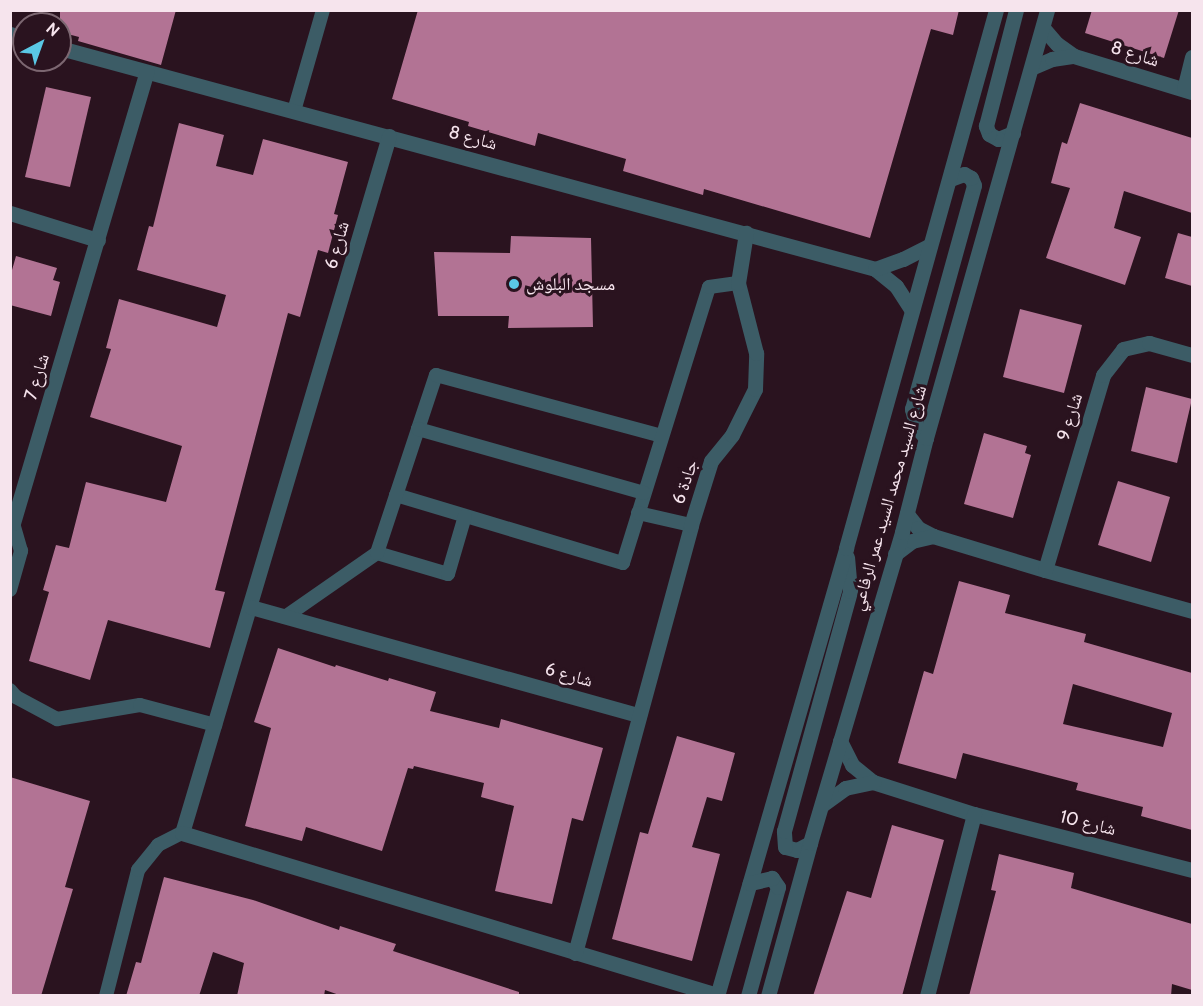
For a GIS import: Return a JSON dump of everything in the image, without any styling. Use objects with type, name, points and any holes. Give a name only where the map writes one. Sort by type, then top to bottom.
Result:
[{"type":"street","name":"شارع السيد محمد السيد عمر الرفاعي","points":[[717,995],[846,548],[996,10]]},
{"type":"street","points":[[1013,134],[998,139],[989,134],[986,126],[1016,10]]},
{"type":"street","name":"شارع السيد محمد السيد عمر الرفاعي","points":[[768,996],[810,843],[907,514],[926,438],[1033,68],[1047,10]]},
{"type":"street","name":"شارع 8","points":[[1043,28],[1057,44],[1074,56],[1188,90],[1192,57]]},
{"type":"street","name":"شارع 8","points":[[72,51],[874,269],[896,286],[911,309]]},
{"type":"street","name":"شارع 8","points":[[1033,68],[1052,59],[1074,56]]},
{"type":"street","name":"شارع 7","points":[[12,523],[147,72]]},
{"type":"street","name":"شارع 6","points":[[182,833],[251,608],[389,136]]},
{"type":"street","points":[[926,438],[916,428],[912,409],[974,185],[971,178],[964,174],[957,174],[950,179]]},
{"type":"street","points":[[10,213],[98,240]]},
{"type":"street","name":"جادة 6","points":[[639,715],[711,461],[732,435],[755,389],[756,354],[738,283],[746,233]]},
{"type":"street","points":[[874,269],[930,245]]},
{"type":"street","name":"شارع 9","points":[[1045,570],[1103,375],[1123,349],[1149,343],[1192,355]]},
{"type":"street","points":[[907,514],[918,528],[933,536],[1192,611]]},
{"type":"street","points":[[895,554],[912,541],[933,536]]},
{"type":"street","points":[[810,843],[797,850],[785,847],[784,831],[850,591],[846,548]]},
{"type":"street","name":"شارع 6","points":[[251,608],[639,715]]},
{"type":"street","points":[[575,953],[639,715]]},
{"type":"street","name":"شارع 10","points":[[840,741],[852,765],[873,782],[974,814],[1192,870]]},
{"type":"street","points":[[822,804],[845,788],[873,782]]},
{"type":"street","points":[[927,996],[974,814]]},
{"type":"street","points":[[182,833],[717,995]]},
{"type":"street","points":[[748,996],[778,887],[772,878],[750,883]]},
{"type":"lane","points":[[294,111],[323,10]]},
{"type":"lane","points":[[396,495],[623,563],[709,287],[738,283]]},
{"type":"lane","points":[[285,617],[377,553],[436,375],[662,436]]},
{"type":"lane","points":[[418,429],[644,493]]},
{"type":"lane","points":[[638,513],[691,525]]},
{"type":"lane","points":[[377,553],[448,574],[465,516]]},
{"type":"lane","points":[[10,590],[21,551],[12,523]]},
{"type":"lane","points":[[10,690],[16,697],[57,719],[140,705],[215,724]]},
{"type":"lane","points":[[106,996],[138,870],[158,845],[182,833]]},
{"type":"building","points":[[60,10],[176,10],[161,65],[78,41],[79,37],[72,35],[72,12],[60,12]]},
{"type":"building","points":[[418,10],[959,10],[953,35],[931,29],[870,238],[704,189],[703,195],[623,171],[626,159],[538,133],[535,146],[468,126],[469,122],[392,99]]},
{"type":"building","points":[[1092,10],[1179,10],[1164,58],[1085,33]]},
{"type":"building","points":[[46,87],[91,97],[70,187],[25,177]]},
{"type":"building","points":[[1080,103],[1192,138],[1192,213],[1124,191],[1114,228],[1141,237],[1125,285],[1046,258],[1070,188],[1051,183],[1062,142],[1067,144]]},
{"type":"building","points":[[179,123],[224,135],[216,166],[253,175],[263,139],[348,162],[334,214],[338,215],[328,253],[318,250],[300,317],[288,313],[215,590],[225,592],[210,648],[108,620],[90,680],[29,661],[49,592],[43,590],[56,545],[69,548],[86,482],[166,502],[182,446],[90,417],[111,349],[106,348],[119,299],[217,327],[226,295],[137,270],[149,226],[153,227]]},
{"type":"building","points":[[1178,233],[1192,237],[1192,286],[1165,278]]},
{"type":"building","name":"مسجد البلوش","points":[[511,236],[591,238],[593,327],[508,328],[509,316],[438,316],[434,252],[510,253]]},
{"type":"building","points":[[16,256],[57,268],[53,280],[60,282],[51,316],[10,305],[10,277]]},
{"type":"building","points":[[1020,309],[1082,325],[1064,393],[1003,377]]},
{"type":"building","points":[[1146,387],[1192,399],[1177,463],[1131,451]]},
{"type":"building","points":[[984,433],[1027,446],[1025,453],[1031,455],[1013,518],[964,504]]},
{"type":"building","points":[[1118,481],[1170,497],[1151,562],[1098,545]]},
{"type":"building","points":[[959,581],[1010,595],[1005,613],[1086,634],[1084,642],[1192,673],[1192,830],[1141,816],[1143,807],[1076,790],[1078,783],[963,753],[956,779],[898,763],[924,671],[933,674]],"holes":[[[1073,684],[1172,713],[1163,747],[1063,724]]]},
{"type":"building","points":[[278,648],[335,667],[336,665],[388,681],[389,678],[436,692],[430,711],[499,728],[501,719],[603,748],[583,821],[572,818],[552,904],[495,891],[514,806],[481,797],[484,783],[414,766],[413,769],[408,768],[382,851],[306,827],[302,841],[245,826],[271,728],[254,722]]},
{"type":"building","points":[[677,736],[735,753],[722,801],[707,797],[692,847],[720,854],[692,961],[612,939],[640,832],[648,834]]},
{"type":"building","points":[[10,777],[90,801],[65,887],[73,889],[41,996],[10,996]]},
{"type":"building","points":[[892,825],[944,840],[902,996],[813,996],[847,891],[871,898]]},
{"type":"building","points":[[999,854],[1074,873],[1071,888],[1192,924],[1192,990],[1172,984],[1171,996],[969,996],[996,891],[991,890]]},
{"type":"building","points":[[164,877],[253,900],[339,930],[340,926],[396,944],[393,951],[519,992],[519,996],[342,996],[325,990],[324,996],[237,996],[244,963],[213,952],[199,996],[126,996],[136,962],[141,963]]},
{"type":"place","name":"مسجد البلوش","points":[[514,284]]}]
